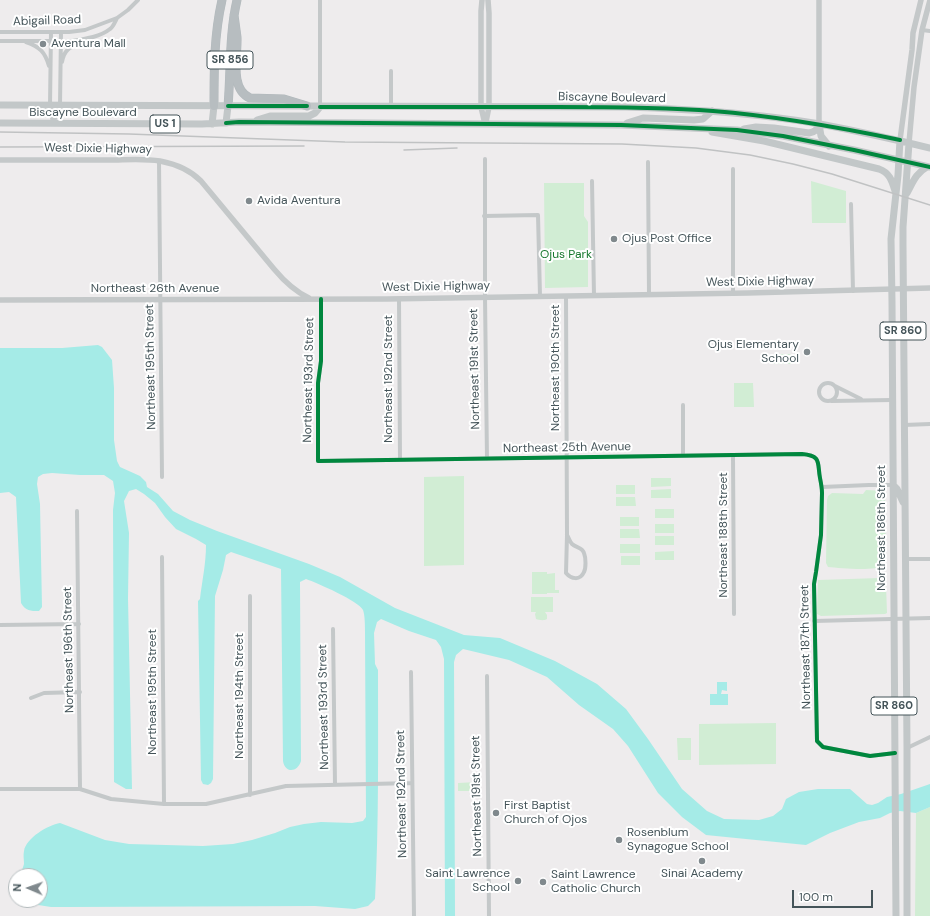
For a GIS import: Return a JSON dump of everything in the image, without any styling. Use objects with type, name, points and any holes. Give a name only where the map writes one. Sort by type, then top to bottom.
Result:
[{"type":"highway","name":"SR 856","points":[[214,106],[214,48],[222,0]]},
{"type":"highway","name":"SR 856","points":[[228,106],[230,48],[237,0]]},
{"type":"highway","points":[[234,15],[237,38],[237,78],[242,93],[250,98],[284,99],[307,106]]},
{"type":"main road","name":"Biscayne Boulevard","points":[[0,105],[626,107],[712,111],[764,116],[819,124],[900,140],[930,148]]},
{"type":"main road","name":"SR 856","points":[[212,124],[214,106]]},
{"type":"main road","name":"SR 856","points":[[226,123],[228,106]]},
{"type":"main road","points":[[252,122],[270,116],[312,115],[320,107]]},
{"type":"main road","points":[[621,125],[642,118],[703,119],[712,111]]},
{"type":"main road","name":"Biscayne Boulevard","points":[[0,123],[212,124],[252,122],[621,125],[737,130],[783,136],[929,167]]},
{"type":"main road","points":[[737,130],[756,127],[809,133],[817,130],[819,124]]},
{"type":"main road","points":[[819,124],[821,136],[829,146]]},
{"type":"main road","points":[[693,128],[717,134],[764,141],[879,169],[884,171],[890,177],[896,194]]},
{"type":"main road","name":"Northeast 186th Street","points":[[896,916],[891,234],[900,140]]},
{"type":"main road","name":"Northeast 186th Street","points":[[907,916],[903,235],[909,143]]},
{"type":"main road","points":[[905,197],[917,175],[922,170],[929,167]]},
{"type":"main road","points":[[892,400],[897,404],[904,422]]},
{"type":"main road","points":[[893,485],[897,489],[905,506]]},
{"type":"main road","points":[[895,837],[906,837]]},
{"type":"street","name":"Abigail Road","points":[[0,32],[74,32],[85,30],[117,18],[138,0]]},
{"type":"street","points":[[320,0],[320,107]]},
{"type":"street","points":[[482,0],[481,107],[485,124]]},
{"type":"street","points":[[485,124],[489,107],[488,0]]},
{"type":"street","points":[[819,0],[819,124]]},
{"type":"street","points":[[900,140],[913,33],[921,0]]},
{"type":"street","points":[[909,143],[914,87],[922,30],[930,0]]},
{"type":"street","name":"Abigail Road","points":[[0,41],[72,41],[89,38],[111,29],[117,18]]},
{"type":"street","points":[[922,30],[930,31]]},
{"type":"street","points":[[51,32],[50,105],[53,124]]},
{"type":"street","points":[[53,124],[60,105],[61,32]]},
{"type":"street","points":[[60,72],[63,58],[67,49],[82,43],[89,38]]},
{"type":"street","points":[[24,41],[35,45],[42,51],[48,62],[50,73]]},
{"type":"street","points":[[391,71],[391,107]]},
{"type":"street","name":"Northeast 191st Street","points":[[485,159],[484,216],[487,459]]},
{"type":"street","name":"West Dixie Highway","points":[[0,160],[152,160],[183,168],[198,178],[281,278],[296,290],[311,299],[594,296],[930,288]]},
{"type":"street","name":"Northeast 195th Street","points":[[159,161],[162,477]]},
{"type":"street","points":[[648,162],[649,295]]},
{"type":"street","points":[[733,169],[733,293]]},
{"type":"street","points":[[592,181],[594,296]]},
{"type":"street","points":[[851,204],[853,290]]},
{"type":"street","points":[[484,216],[538,215],[540,296]]},
{"type":"street","name":"Northeast 190th Street","points":[[566,296],[566,573],[568,576],[575,579],[582,576],[584,573],[585,555],[582,550],[571,543],[567,535]]},
{"type":"street","name":"Northeast 26th Avenue","points":[[0,300],[311,299]]},
{"type":"street","name":"Northeast 193rd Street","points":[[318,461],[318,383],[321,361],[320,299]]},
{"type":"street","name":"Northeast 192nd Street","points":[[399,299],[400,460]]},
{"type":"street","points":[[861,400],[831,384],[822,385],[819,390],[821,398],[826,401],[892,400]]},
{"type":"street","points":[[831,401],[836,397],[837,391],[834,386]]},
{"type":"street","points":[[683,405],[683,456]]},
{"type":"street","points":[[904,422],[930,424]]},
{"type":"street","name":"Northeast 25th Avenue","points":[[318,461],[802,454],[810,455],[815,458]]},
{"type":"street","name":"Northeast 188th Street","points":[[733,456],[734,614]]},
{"type":"street","name":"Northeast 187th Street","points":[[815,458],[819,464],[822,487],[821,535],[814,584],[817,741],[823,747],[870,756],[895,753]]},
{"type":"street","points":[[822,487],[893,485]]},
{"type":"street","name":"Northeast 196th Street","points":[[77,512],[80,789]]},
{"type":"street","name":"Northeast 195th Street","points":[[162,557],[164,804]]},
{"type":"street","points":[[905,559],[930,559]]},
{"type":"street","name":"Northeast 194th Street","points":[[250,596],[250,795]]},
{"type":"street","points":[[814,621],[930,618]]},
{"type":"street","points":[[0,625],[78,624]]},
{"type":"street","name":"Northeast 193rd Street","points":[[333,629],[335,785]]},
{"type":"street","name":"Northeast 192nd Street","points":[[411,672],[414,916]]},
{"type":"street","name":"Northeast 191st Street","points":[[486,676],[489,916]]},
{"type":"street","points":[[31,698],[44,692],[80,692]]},
{"type":"street","points":[[906,748],[930,737]]},
{"type":"street","points":[[0,790],[80,789],[111,799],[164,804],[206,804],[286,786],[412,783]]},
{"type":"green space","points":[[811,181],[846,191],[846,223],[812,223]]},
{"type":"green space","name":"Ojus Park","points":[[544,183],[584,183],[584,216],[588,222],[588,287],[545,288]]},
{"type":"green space","points":[[774,354],[791,354],[792,364],[774,364]]},
{"type":"green space","points":[[734,383],[753,383],[754,407],[734,407]]},
{"type":"green space","points":[[464,476],[464,565],[424,566],[424,477]]},
{"type":"green space","points":[[651,478],[671,478],[671,486],[651,487]]},
{"type":"green space","points":[[616,485],[635,485],[635,494],[616,494]]},
{"type":"green space","points":[[671,489],[671,498],[651,498],[651,490]]},
{"type":"green space","points":[[866,490],[885,491],[885,565],[866,569],[828,567],[826,563],[828,496],[832,493],[863,494]]},
{"type":"green space","points":[[616,497],[635,497],[636,506],[616,506]]},
{"type":"green space","points":[[655,509],[674,509],[674,518],[655,518]]},
{"type":"green space","points":[[620,517],[639,517],[639,526],[620,526]]},
{"type":"green space","points":[[655,524],[674,524],[674,533],[655,533]]},
{"type":"green space","points":[[620,529],[639,529],[640,538],[620,538]]},
{"type":"green space","points":[[655,536],[674,536],[674,545],[655,545]]},
{"type":"green space","points":[[620,544],[640,544],[640,553],[620,553]]},
{"type":"green space","points":[[674,551],[674,560],[655,560],[655,552]]},
{"type":"green space","points":[[621,556],[640,556],[640,565],[621,565]]},
{"type":"green space","points":[[532,572],[547,572],[547,574],[555,573],[555,590],[559,590],[559,593],[532,594]]},
{"type":"green space","points":[[880,578],[885,581],[886,585],[887,613],[821,616],[817,614],[818,580]]},
{"type":"green space","points":[[531,597],[553,597],[553,612],[545,612],[547,619],[536,619],[536,612],[531,612]]},
{"type":"green space","points":[[776,723],[776,764],[699,765],[699,724]]},
{"type":"green space","points":[[677,738],[691,738],[691,760],[678,760]]},
{"type":"green space","points":[[477,782],[477,791],[458,791],[458,783]]},
{"type":"green space","points":[[930,807],[930,916],[915,916],[916,813]]},
{"type":"water","points":[[98,345],[102,347],[112,360],[114,388],[114,440],[117,461],[120,467],[140,476],[146,482],[147,487],[158,494],[173,511],[217,531],[309,564],[340,577],[395,608],[464,635],[500,638],[555,661],[597,684],[626,709],[682,789],[707,811],[724,819],[759,820],[773,816],[782,809],[786,799],[799,792],[818,789],[850,789],[867,804],[872,805],[887,797],[930,784],[930,807],[916,813],[900,811],[890,813],[880,818],[859,822],[830,833],[806,845],[706,835],[682,817],[658,793],[628,746],[613,729],[579,705],[547,677],[509,660],[463,649],[456,655],[454,662],[455,916],[445,916],[444,659],[441,647],[436,640],[409,631],[381,619],[377,622],[374,633],[375,664],[378,670],[378,813],[375,899],[368,906],[355,909],[315,906],[48,907],[48,868],[23,868],[24,851],[29,841],[33,837],[44,829],[55,824],[60,823],[105,840],[129,844],[203,846],[233,844],[252,840],[290,827],[304,824],[321,822],[352,823],[363,821],[366,817],[365,618],[363,610],[360,606],[346,597],[319,584],[306,579],[300,582],[301,761],[295,769],[289,770],[284,765],[283,761],[281,569],[231,552],[226,555],[215,596],[213,779],[208,785],[203,784],[201,780],[198,601],[200,599],[205,566],[206,545],[176,529],[155,503],[136,489],[129,491],[124,501],[129,533],[128,598],[132,789],[126,789],[114,782],[113,510],[115,493],[113,481],[104,475],[52,473],[43,474],[38,477],[37,484],[40,504],[42,607],[39,611],[28,610],[21,603],[16,497],[9,492],[0,493],[0,348],[62,348]]},
{"type":"water","points":[[717,682],[727,682],[727,691],[722,690],[721,694],[728,694],[728,705],[710,705],[710,694],[717,694]]},
{"type":"railway","points":[[0,132],[129,134],[345,142],[622,144],[696,148],[750,155],[793,164],[832,174],[930,205]]},
{"type":"railway","points":[[0,147],[304,146]]},
{"type":"railway","points":[[404,150],[457,148]]},
{"type":"cycle path","points":[[228,106],[307,106]]},
{"type":"cycle path","points":[[320,107],[595,107],[693,110],[737,113],[784,119],[830,126],[900,140]]},
{"type":"cycle path","points":[[226,123],[621,125],[737,130],[783,136],[930,167]]},
{"type":"cycle path","points":[[321,299],[321,361],[318,383],[318,461],[802,454],[816,458],[822,487],[821,535],[814,584],[817,741],[823,747],[870,756],[895,753]]},
{"type":"place","name":"Aventura Mall","points":[[43,44]]},
{"type":"place","name":"Avida Aventura","points":[[249,201]]},
{"type":"place","name":"Ojus Post Office","points":[[614,239]]},
{"type":"place","name":"Ojus Elementary School","points":[[807,352]]},
{"type":"place","name":"First Baptist Church of Ojos","points":[[496,813]]},
{"type":"place","name":"Rosenblum Synagogue School","points":[[619,840]]},
{"type":"place","name":"Sinai Academy","points":[[702,861]]},
{"type":"place","name":"Saint Lawrence School","points":[[518,881]]},
{"type":"place","name":"Saint Lawrence Catholic Church","points":[[543,882]]}]
